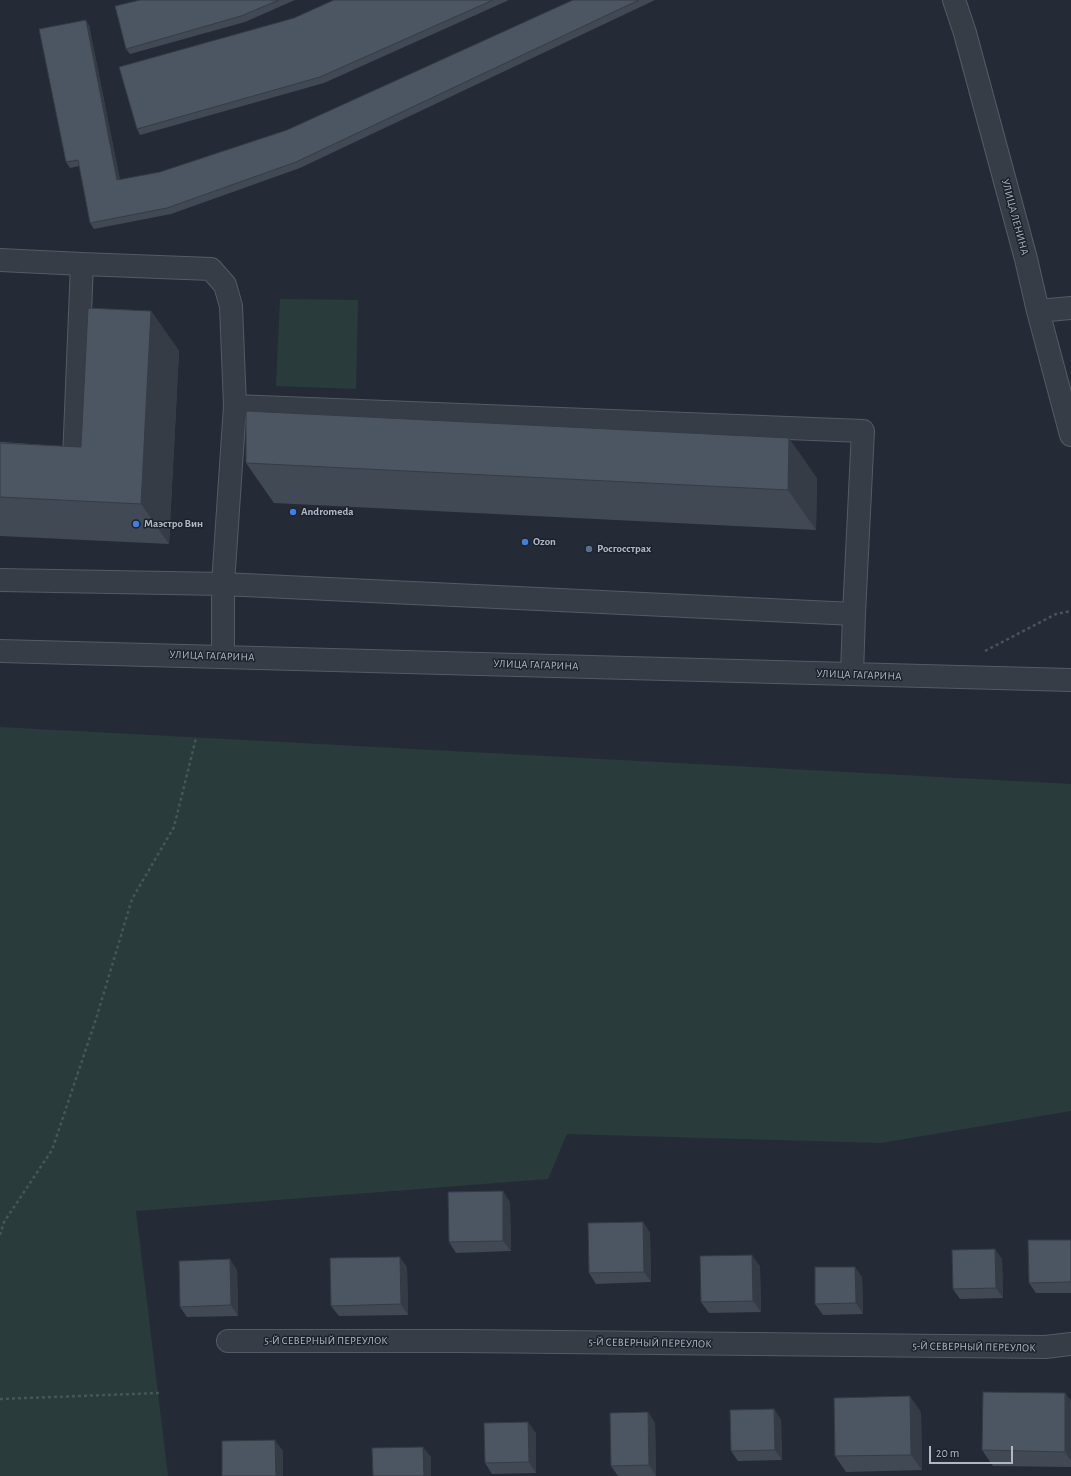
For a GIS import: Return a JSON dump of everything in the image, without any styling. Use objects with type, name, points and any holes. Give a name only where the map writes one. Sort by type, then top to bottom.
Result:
[{"type":"street","name":"УЛИЦА ЛЕНИНА","points":[[954,0],[965,33],[1026,259],[1038,311],[1071,435]]},
{"type":"street","points":[[0,260],[210,269],[225,285],[231,306],[236,406],[223,584],[223,657]]},
{"type":"street","points":[[0,454],[74,459],[82,264]]},
{"type":"street","points":[[1038,311],[1071,308]]},
{"type":"street","points":[[236,406],[863,431],[852,674]]},
{"type":"street","points":[[0,580],[223,584],[854,614]]},
{"type":"street","name":"УЛИЦА ГАГАРИНА","points":[[0,651],[1071,680]]},
{"type":"street","name":"5-Й СЕВЕРНЫЙ ПЕРЕУЛОК","points":[[228,1342],[462,1341],[1045,1347],[1071,1344]]},
{"type":"path","points":[[984,651],[1056,614],[1071,611]]},
{"type":"path","points":[[0,1234],[4,1222],[52,1150],[96,1019],[132,899],[174,827],[196,738]]},
{"type":"path","points":[[0,1399],[158,1393]]},
{"type":"shaded area","points":[[280,299],[358,300],[356,389],[276,386]]},
{"type":"shaded area","points":[[0,727],[1071,784],[1071,1111],[881,1143],[567,1134],[548,1179],[136,1211],[168,1476],[0,1476]]},
{"type":"building","points":[[140,0],[279,0],[241,16],[126,49],[115,6]]},
{"type":"building","points":[[334,0],[493,0],[320,77],[137,129],[119,67],[294,18]]},
{"type":"building","points":[[573,0],[639,0],[296,162],[167,208],[90,223],[78,160],[66,162],[39,29],[86,20],[117,180],[160,172],[287,130]]},
{"type":"building","points":[[88,308],[151,311],[141,504],[0,497],[0,443],[81,447]]},
{"type":"building","points":[[246,411],[789,438],[788,490],[246,463]]},
{"type":"building","points":[[503,1191],[503,1241],[449,1242],[448,1192]]},
{"type":"building","points":[[643,1222],[644,1272],[589,1273],[588,1223]]},
{"type":"building","points":[[1028,1240],[1071,1240],[1071,1282],[1029,1283]]},
{"type":"building","points":[[995,1249],[996,1288],[953,1289],[952,1250]]},
{"type":"building","points":[[752,1255],[753,1301],[701,1302],[700,1256]]},
{"type":"building","points":[[400,1257],[401,1304],[331,1306],[330,1258]]},
{"type":"building","points":[[230,1259],[231,1305],[180,1307],[179,1261]]},
{"type":"building","points":[[815,1267],[855,1267],[856,1303],[815,1304]]},
{"type":"building","points":[[983,1392],[1065,1393],[1065,1452],[982,1450]]},
{"type":"building","points":[[910,1396],[911,1455],[835,1456],[834,1398]]},
{"type":"building","points":[[774,1409],[775,1450],[731,1451],[730,1410]]},
{"type":"building","points":[[648,1412],[649,1465],[611,1466],[610,1413]]},
{"type":"building","points":[[528,1422],[529,1462],[485,1463],[484,1423]]},
{"type":"building","points":[[275,1440],[276,1476],[222,1476],[222,1441]]},
{"type":"building","points":[[423,1447],[424,1476],[373,1476],[372,1448]]},
{"type":"place","name":"Andromeda","points":[[293,512]]},
{"type":"place","name":"Маэстро Вин","points":[[136,524]]},
{"type":"place","name":"Ozon","points":[[525,542]]},
{"type":"place","name":"Росгосстрах","points":[[589,549]]}]
